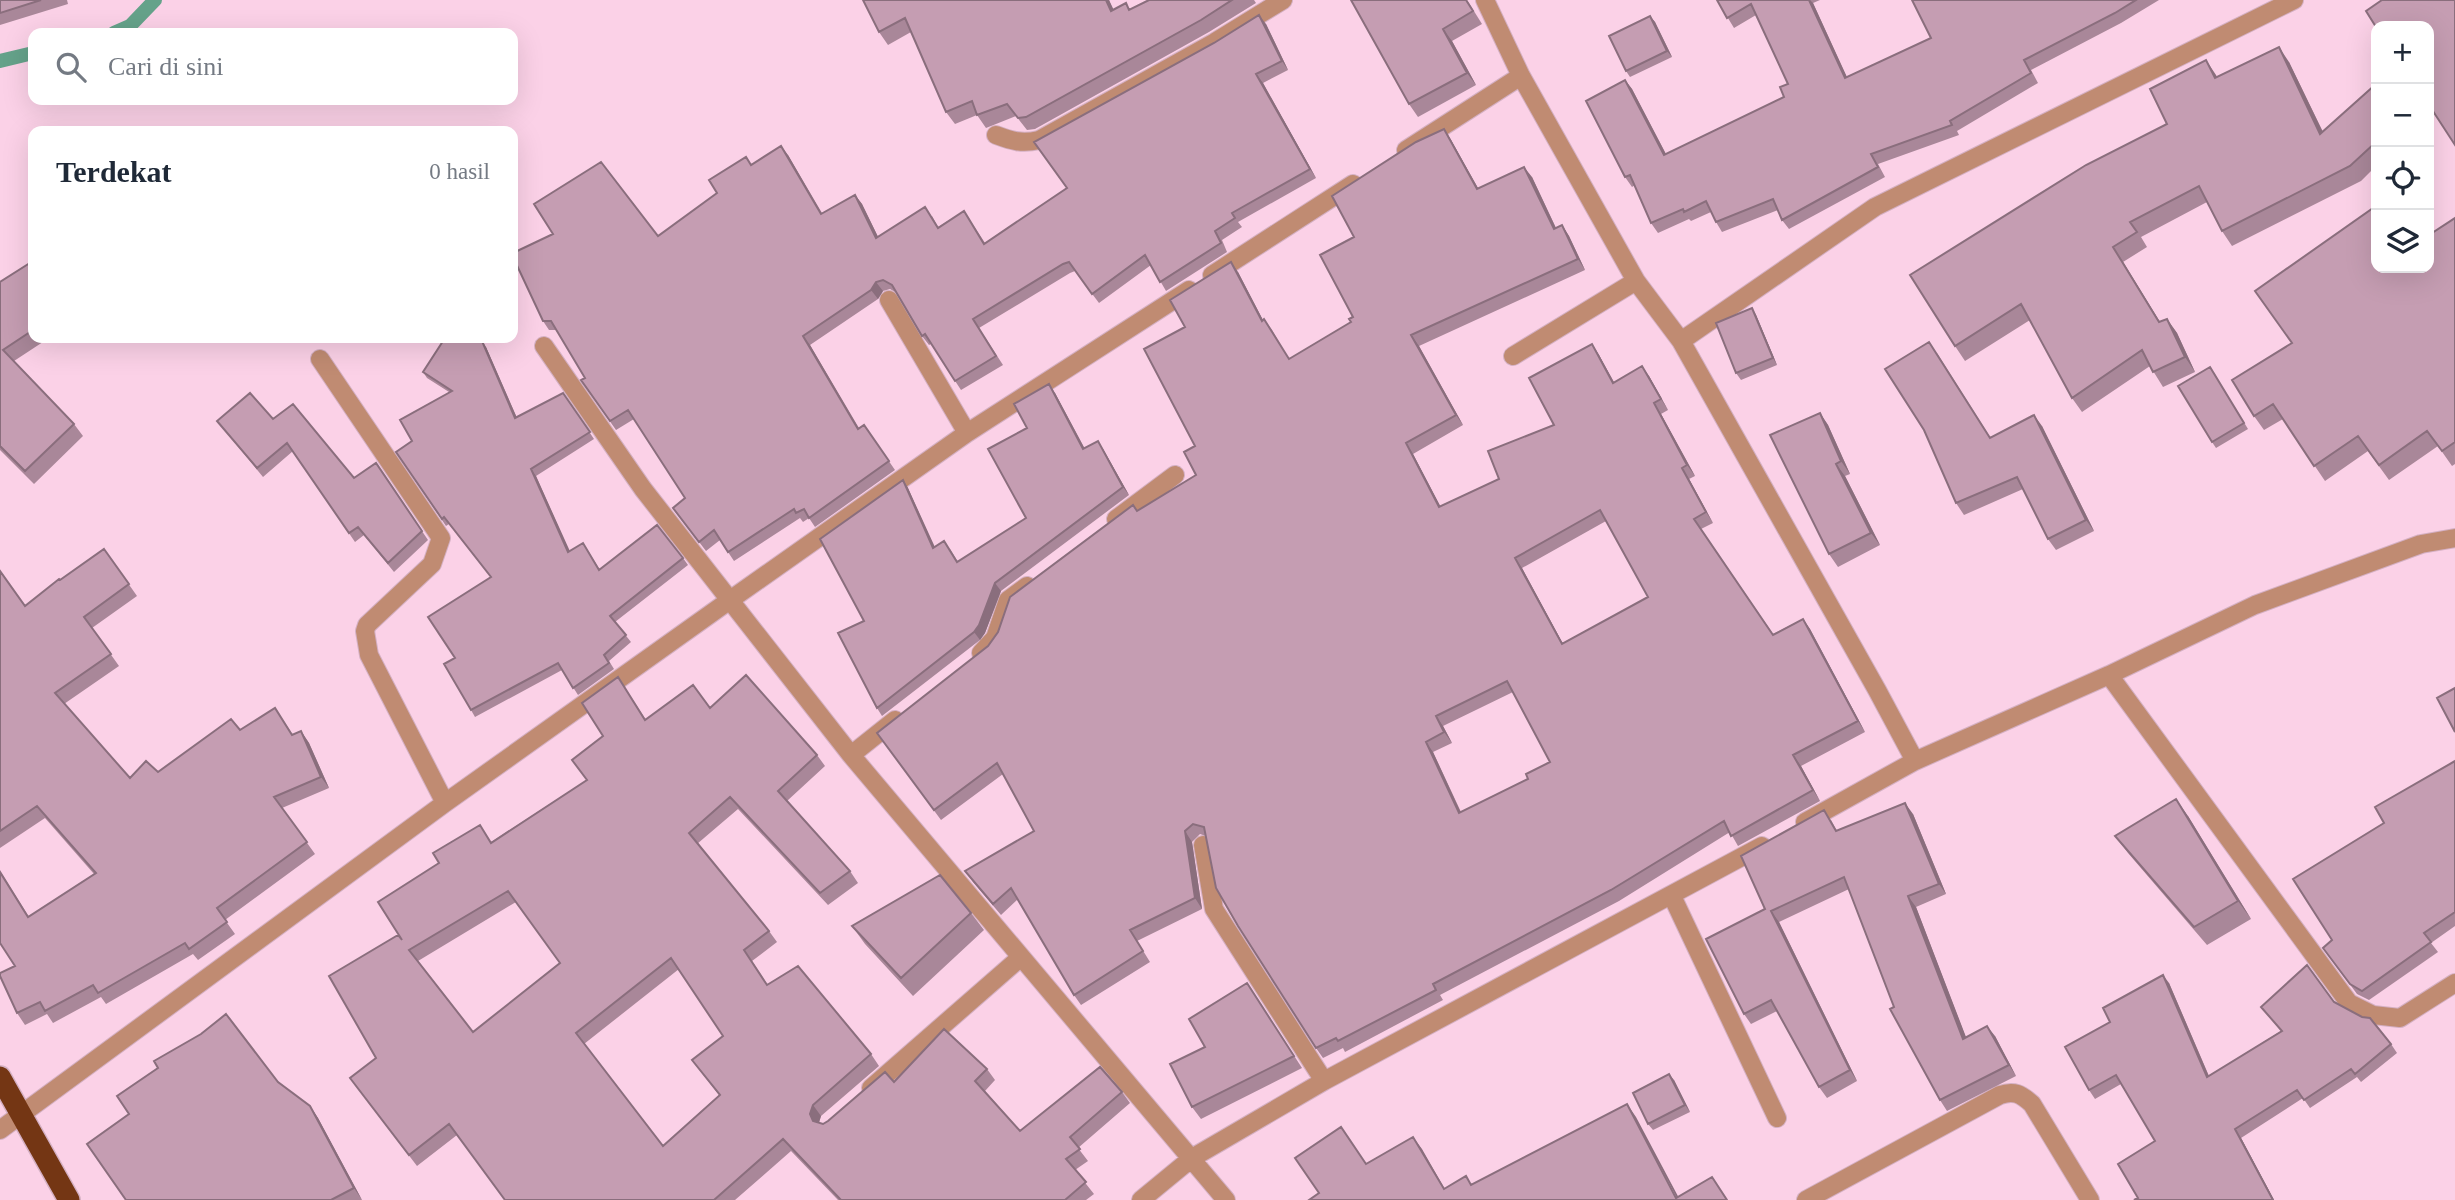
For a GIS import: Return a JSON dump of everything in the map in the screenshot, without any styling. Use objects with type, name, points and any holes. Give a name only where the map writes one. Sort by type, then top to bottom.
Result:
[{"type":"highway","points":[[0,1077],[69,1200]]},
{"type":"street","points":[[996,135],[1014,142],[1039,140],[1215,42],[1283,0]]},
{"type":"street","points":[[1485,0],[1521,76],[1636,281],[1681,341],[1915,761]]},
{"type":"street","points":[[1681,341],[1875,207],[2294,0]]},
{"type":"street","points":[[1394,158],[1521,76]]},
{"type":"street","points":[[0,1130],[445,803],[967,433],[1371,173]]},
{"type":"street","points":[[1513,356],[1636,281]]},
{"type":"street","points":[[888,300],[967,433]]},
{"type":"street","points":[[544,346],[643,489],[851,755],[1226,1200]]},
{"type":"street","points":[[320,359],[441,538],[432,564],[367,625],[365,631],[369,655],[445,803]]},
{"type":"street","points":[[1100,531],[1175,475]]},
{"type":"street","points":[[1141,1200],[1192,1158],[1324,1081],[1672,896],[1915,761],[2109,675],[2255,605],[2421,544],[2455,538]]},
{"type":"street","points":[[967,664],[988,648],[995,638],[1008,600],[1036,579]]},
{"type":"street","points":[[2109,675],[2349,1003],[2373,1015],[2400,1018],[2455,983]]},
{"type":"street","points":[[851,755],[904,713]]},
{"type":"street","points":[[1203,845],[1214,909],[1324,1081]]},
{"type":"street","points":[[1672,896],[1777,1118]]},
{"type":"street","points":[[859,1098],[1021,957]]},
{"type":"street","points":[[1806,1200],[2000,1095],[2014,1092],[2032,1104],[2091,1200]]},
{"type":"building","points":[[0,0],[41,0],[0,13]]},
{"type":"building","points":[[863,0],[1106,0],[1111,11],[1126,3],[1129,10],[1149,0],[1232,0],[1026,117],[1018,118],[1007,104],[977,115],[972,101],[946,112],[905,18],[879,32]]},
{"type":"building","points":[[1351,0],[1466,0],[1473,11],[1443,29],[1467,73],[1409,104]]},
{"type":"building","points":[[1717,0],[1809,0],[1845,78],[1931,38],[1912,0],[2136,0],[2024,60],[2031,73],[1950,121],[1952,125],[1871,154],[1878,167],[1782,220],[1773,199],[1716,222],[1706,201],[1651,223],[1630,175],[1625,177],[1586,101],[1625,80],[1664,155],[1784,97],[1780,87],[1788,84],[1751,4],[1727,18]]},
{"type":"building","points":[[2382,0],[2455,0],[2455,145],[2434,113],[2434,21],[2372,21],[2366,11]]},
{"type":"building","points":[[1259,15],[1282,61],[1256,74],[1310,169],[1232,213],[1235,218],[1215,231],[1221,243],[1160,282],[1145,255],[1092,294],[1069,262],[1063,264],[973,319],[996,356],[955,381],[925,334],[922,336],[892,285],[883,280],[876,282],[871,290],[803,336],[858,429],[864,425],[889,461],[809,518],[804,509],[796,513],[794,509],[728,552],[714,530],[699,542],[673,508],[685,498],[628,410],[610,421],[581,380],[585,378],[551,321],[543,321],[518,268],[518,251],[553,234],[534,204],[601,162],[658,236],[717,193],[709,180],[746,157],[751,165],[781,146],[821,214],[855,195],[876,238],[925,207],[938,228],[964,211],[984,244],[1067,188],[1034,142],[1214,43]]},
{"type":"building","points":[[1650,16],[1667,51],[1626,71],[1609,36]]},
{"type":"building","points":[[2279,47],[2320,134],[2371,88],[2371,147],[2350,166],[2222,231],[2199,186],[2130,222],[2137,232],[2113,247],[2159,322],[2167,319],[2185,357],[2153,372],[2142,350],[2072,398],[2021,304],[1955,346],[1910,275],[2086,165],[2167,124],[2150,89],[2206,60],[2215,78]]},
{"type":"building","points":[[1444,129],[1477,189],[1524,167],[1554,229],[1562,225],[1578,259],[1411,335],[1456,415],[1406,443],[1439,507],[1499,479],[1488,451],[1554,425],[1529,378],[1592,344],[1613,383],[1642,366],[1661,399],[1654,403],[1687,465],[1682,468],[1706,512],[1694,519],[1773,635],[1803,619],[1858,721],[1793,755],[1813,790],[1731,836],[1724,821],[1611,890],[1433,984],[1436,990],[1338,1041],[1336,1038],[1316,1048],[1216,888],[1204,827],[1193,824],[1185,831],[1195,898],[1130,930],[1143,951],[1074,995],[1011,888],[993,904],[965,871],[1034,831],[997,763],[934,810],[877,733],[988,646],[998,632],[1010,597],[1133,505],[1137,511],[1196,475],[1184,452],[1195,446],[1144,349],[1185,327],[1170,300],[1231,262],[1262,321],[1264,319],[1289,359],[1351,322],[1349,319],[1353,317],[1320,255],[1354,237],[1332,196],[1416,142]],"holes":[[[1600,510],[1648,597],[1562,644],[1515,558]],[[1507,681],[1550,762],[1526,774],[1528,779],[1459,813],[1426,742],[1444,732],[1436,716]]]},
{"type":"building","points":[[2371,210],[2371,273],[2434,273],[2434,232],[2455,218],[2455,442],[2442,451],[2427,431],[2379,465],[2358,436],[2314,466],[2273,404],[2254,416],[2232,380],[2292,343],[2255,291]]},
{"type":"building","points":[[28,264],[28,333],[3,350],[74,424],[25,471],[0,446],[0,282]]},
{"type":"building","points":[[1752,308],[1773,358],[1736,373],[1716,323]]},
{"type":"building","points":[[1929,342],[1990,438],[2034,415],[2086,520],[2048,539],[2017,477],[1956,503],[1924,430],[1885,369]]},
{"type":"building","points":[[442,343],[483,343],[515,418],[563,393],[590,432],[531,469],[568,552],[583,543],[599,570],[657,525],[683,558],[610,616],[626,635],[604,655],[609,663],[573,688],[558,663],[471,710],[444,664],[455,658],[428,617],[491,577],[444,517],[442,519],[396,452],[412,441],[400,420],[452,391],[423,372]]},
{"type":"building","points":[[2210,367],[2244,423],[2212,442],[2178,386]]},
{"type":"building","points":[[1049,384],[1083,449],[1098,441],[1123,487],[995,583],[974,632],[877,708],[838,633],[864,621],[820,539],[903,480],[933,548],[944,541],[957,562],[1026,518],[988,449],[1027,428],[1014,404]]},
{"type":"building","points":[[250,393],[273,419],[293,404],[354,478],[376,463],[422,531],[388,563],[358,527],[349,533],[287,443],[257,468],[217,421]]},
{"type":"building","points":[[1820,413],[1841,461],[1836,464],[1871,533],[1829,554],[1770,435]]},
{"type":"building","points":[[104,549],[129,584],[84,617],[111,654],[55,693],[130,778],[146,761],[158,772],[231,719],[240,730],[275,708],[292,735],[301,731],[321,777],[274,797],[307,842],[217,908],[227,922],[189,949],[185,943],[98,993],[93,985],[45,1011],[40,1002],[17,1013],[0,976],[0,973],[15,966],[0,943],[0,872],[28,917],[96,873],[37,806],[0,831],[0,571],[25,606]]},
{"type":"building","points":[[746,675],[817,755],[778,791],[850,871],[820,893],[730,797],[689,833],[769,931],[744,950],[767,985],[798,966],[871,1054],[813,1105],[810,1114],[813,1121],[823,1124],[828,1121],[885,1072],[894,1082],[944,1029],[987,1069],[975,1081],[1020,1131],[1100,1067],[1122,1092],[1070,1137],[1080,1149],[1066,1159],[1086,1182],[1065,1200],[841,1200],[783,1139],[714,1200],[505,1200],[449,1124],[409,1155],[350,1078],[376,1058],[329,976],[398,935],[402,940],[378,902],[439,863],[433,853],[480,825],[491,843],[587,780],[572,760],[603,736],[582,703],[618,677],[645,720],[693,685],[710,708]],"holes":[[[508,891],[560,963],[473,1032],[409,950]],[[671,958],[723,1036],[692,1060],[720,1095],[663,1146],[576,1033]]]},
{"type":"building","points":[[2455,688],[2455,732],[2437,698]]},
{"type":"building","points":[[2455,761],[2455,912],[2424,933],[2431,942],[2362,991],[2350,984],[2323,948],[2332,940],[2293,879],[2384,823],[2375,807]]},
{"type":"building","points":[[2176,799],[2238,901],[2194,927],[2115,836]]},
{"type":"building","points":[[1905,803],[1939,884],[1908,896],[1963,1039],[1987,1026],[2009,1065],[1940,1100],[1890,1009],[1894,1007],[1844,877],[1771,911],[1850,1070],[1819,1087],[1771,1000],[1744,1014],[1706,939],[1765,909],[1741,856],[1824,810],[1836,831]]},
{"type":"building","points":[[940,875],[971,913],[901,978],[852,926]]},
{"type":"building","points":[[2307,965],[2334,1002],[2362,1017],[2370,1018],[2391,1044],[2355,1074],[2351,1069],[2304,1100],[2297,1090],[2235,1129],[2273,1200],[2134,1200],[2138,1198],[2118,1164],[2155,1141],[2116,1075],[2089,1090],[2065,1047],[2110,1022],[2103,1008],[2163,975],[2207,1077],[2282,1031],[2261,1007]]},
{"type":"building","points":[[1247,983],[1294,1056],[1192,1107],[1170,1064],[1205,1047],[1189,1019]]},
{"type":"building","points":[[226,1014],[278,1082],[310,1106],[354,1188],[331,1200],[126,1200],[87,1144],[129,1114],[117,1096],[158,1068],[154,1061],[201,1034]]},
{"type":"building","points":[[1669,1074],[1685,1105],[1648,1124],[1633,1093]]},
{"type":"building","points":[[1627,1104],[1676,1198],[1712,1177],[1727,1200],[1309,1200],[1319,1193],[1295,1158],[1341,1127],[1366,1164],[1413,1137],[1444,1189],[1466,1176],[1471,1185]]},
{"type":"waterway","points":[[125,28],[155,0]]},
{"type":"waterway","points":[[0,61],[28,54]]}]
